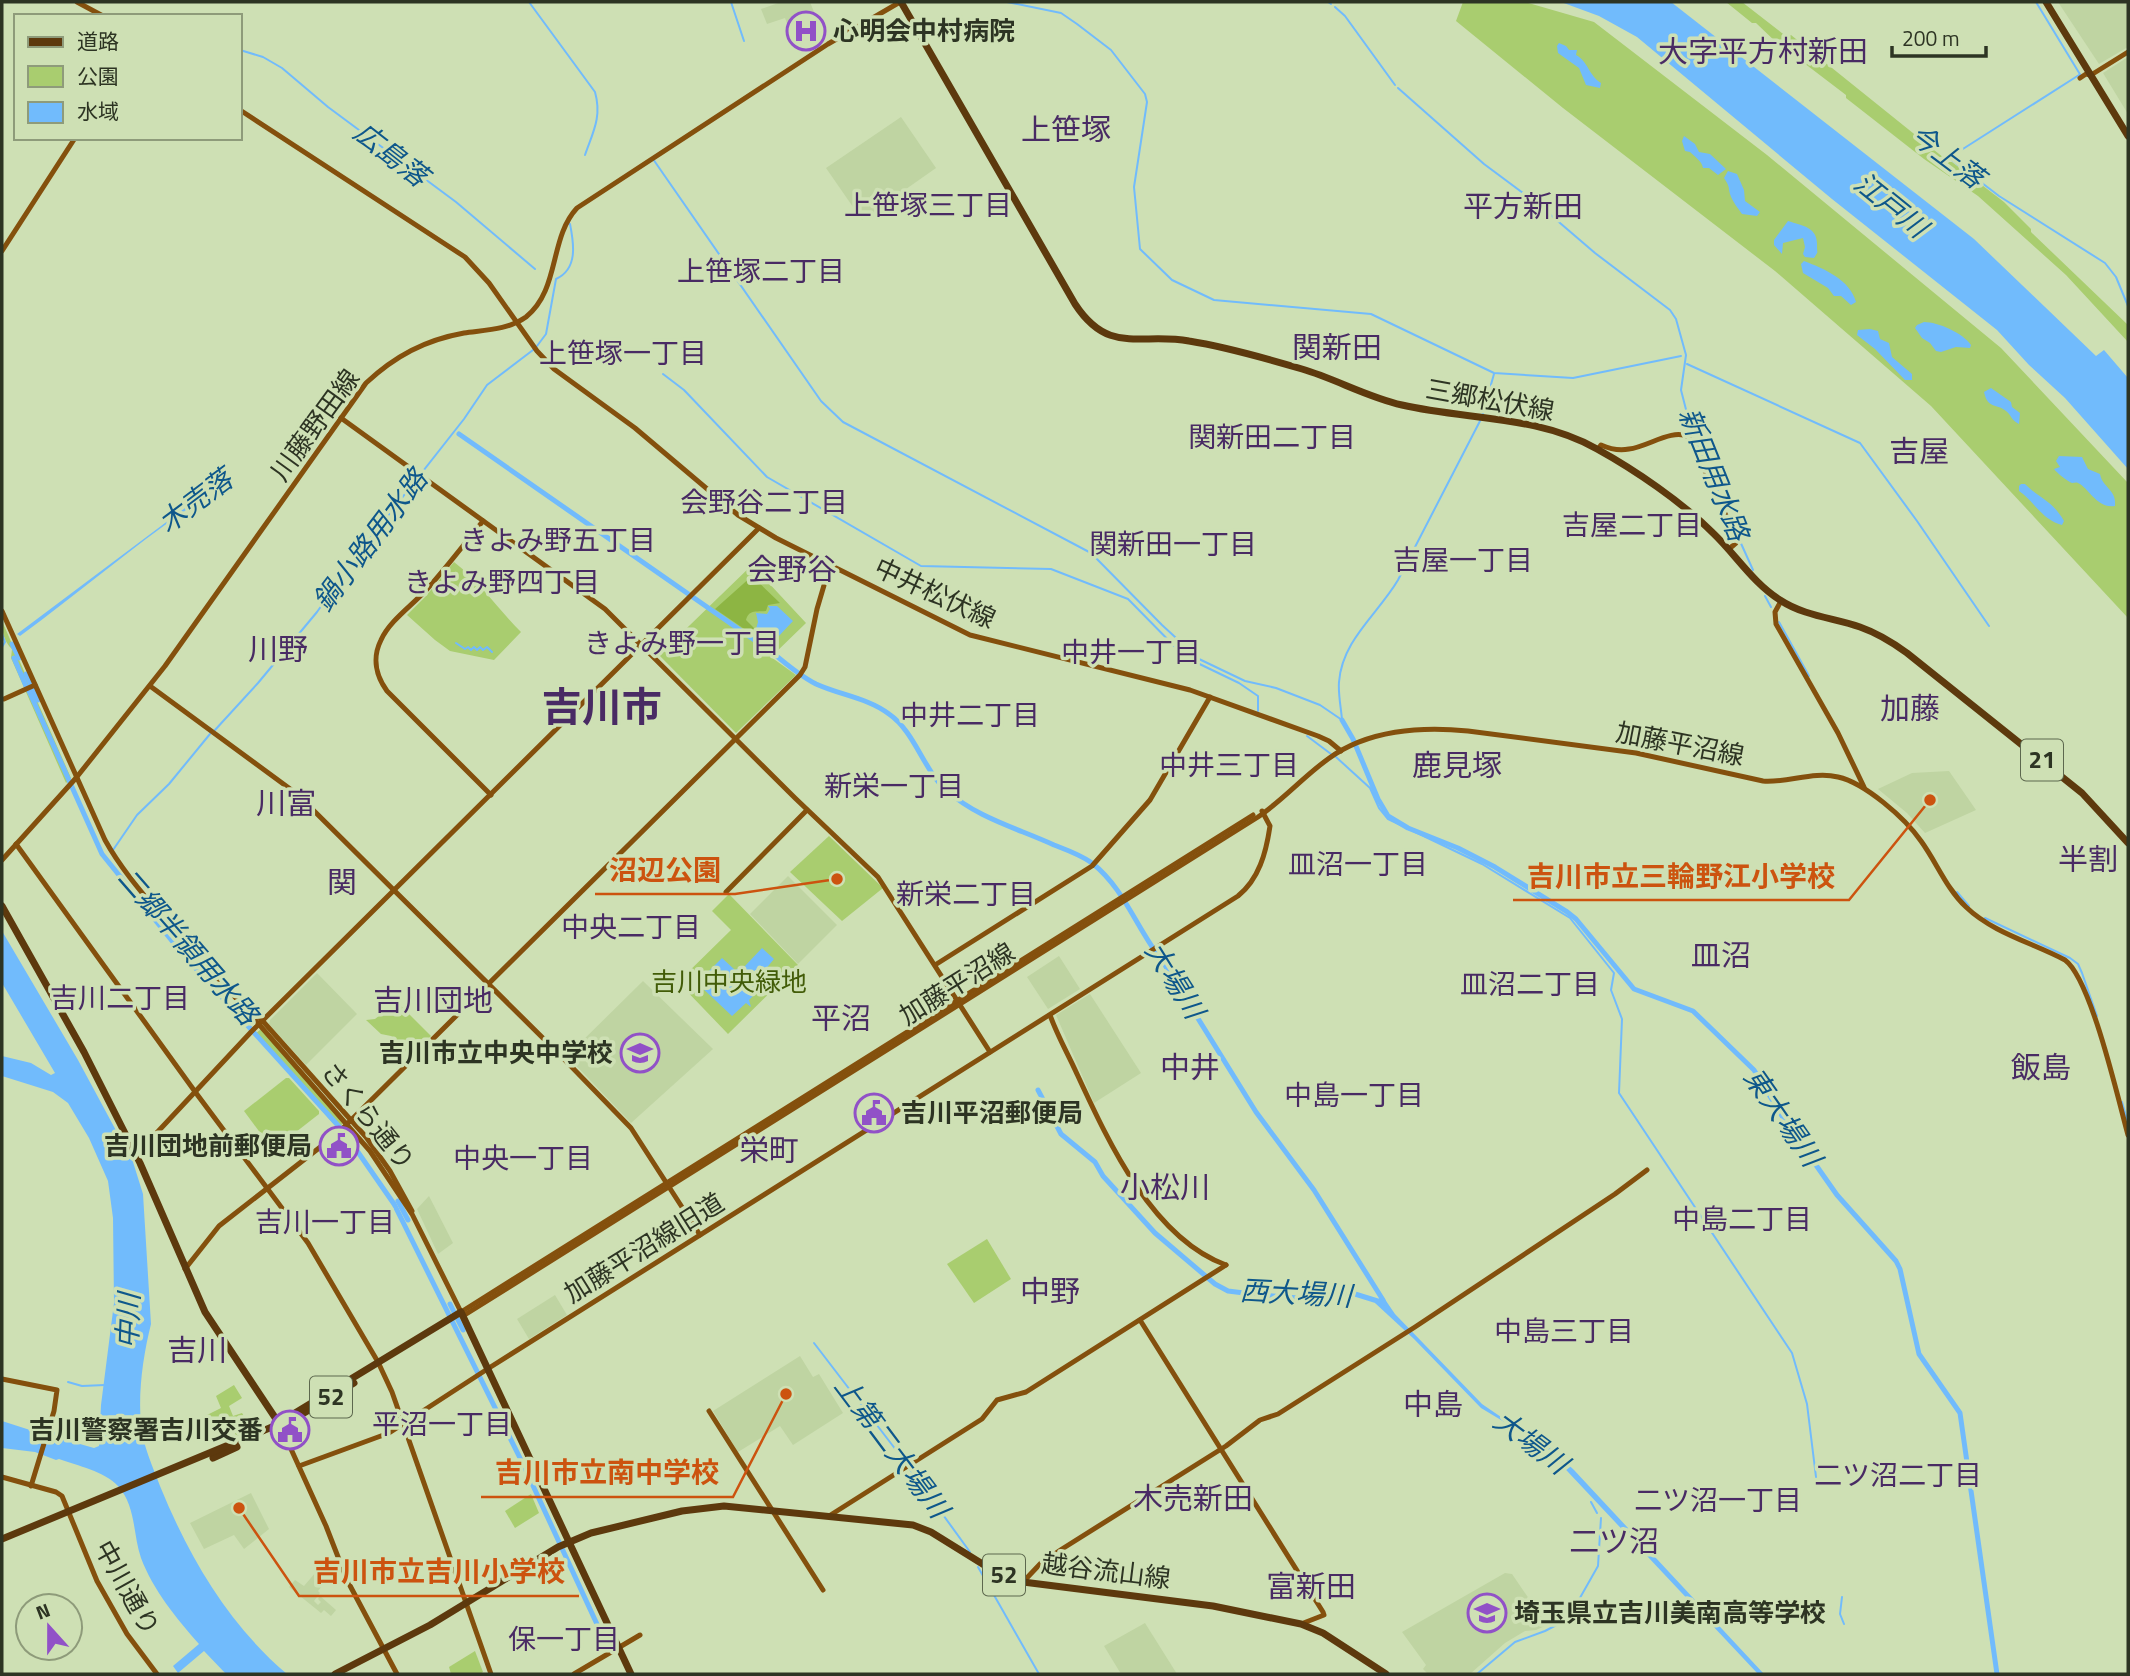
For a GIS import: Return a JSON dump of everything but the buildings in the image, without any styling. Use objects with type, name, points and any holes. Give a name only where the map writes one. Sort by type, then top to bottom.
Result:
[{"type":"main road","name":"三郷松伏線","points":[[900,2],[1075,304],[1086,318],[1102,331],[1133,341],[1175,339],[1194,342],[1302,369],[1401,405],[1537,426],[1598,449],[1684,507],[1729,549],[1762,586],[1781,601],[1803,611],[1864,628],[1898,646],[2082,793],[2128,843]]},
{"type":"main road","points":[[2046,2],[2085,76],[2128,136]]},
{"type":"main road","points":[[2,906],[84,1052],[136,1154],[205,1312],[280,1425]]},
{"type":"main road","points":[[459,1317],[487,1369],[617,1648],[634,1674]]},
{"type":"main road","name":"52","points":[[379,1364],[459,1317]]},
{"type":"main road","name":"52","points":[[2,1542],[280,1425],[459,1317]]},
{"type":"main road","name":"越谷流山線","points":[[335,1674],[430,1625],[584,1535],[691,1509],[724,1506],[920,1527],[989,1568],[1023,1582],[1213,1606],[1301,1624],[1323,1633],[1386,1674]]},
{"type":"street","points":[[77,2],[99,14]]},
{"type":"street","points":[[517,323],[532,312],[544,294],[563,229],[577,208],[828,44],[900,2]]},
{"type":"street","points":[[2085,76],[2128,52]]},
{"type":"street","name":"中井松伏線","points":[[242,111],[456,251],[479,271],[537,351],[554,369],[635,428],[738,515],[759,528],[977,638],[1161,682],[1210,697],[1318,736],[1341,751]]},
{"type":"street","points":[[2,251],[74,140]]},
{"type":"street","name":"川藤野田線","points":[[2,860],[76,779],[150,686],[366,383],[409,350],[438,339],[499,329],[517,323]]},
{"type":"street","points":[[341,418],[605,609],[642,645],[878,877],[990,1052]]},
{"type":"street","points":[[1598,449],[1601,446],[1633,449],[1678,434],[1689,437],[1736,537],[1734,545],[1729,549]]},
{"type":"street","points":[[483,521],[440,574],[387,629],[379,645],[376,666],[387,691],[491,795]]},
{"type":"street","points":[[136,1154],[253,1031],[759,528]]},
{"type":"street","points":[[185,1269],[219,1226],[341,1130],[801,674],[830,565]]},
{"type":"street","points":[[1781,601],[1774,612],[1776,624],[1838,733],[1865,789],[1915,833],[1942,878],[1974,914],[1997,928],[2065,960],[2077,972],[2094,1013],[2128,1135]]},
{"type":"street","name":"さくら通り","points":[[2,611],[33,686],[105,840],[172,928],[228,989],[244,1000],[260,1024],[390,1171],[412,1209],[459,1317]]},
{"type":"street","points":[[4,699],[33,686]]},
{"type":"street","points":[[150,686],[289,788],[615,1111],[646,1149],[701,1235]]},
{"type":"street","points":[[935,965],[1094,864],[1150,800],[1210,697]]},
{"type":"street","name":"加藤平沼線","points":[[459,1317],[1262,812],[1341,751],[1383,734],[1459,730],[1636,753],[1763,781],[1831,776],[1865,789]]},
{"type":"street","points":[[726,892],[807,810]]},
{"type":"street","name":"加藤平沼線旧道","points":[[299,1466],[329,1453],[379,1438],[403,1424],[1238,896],[1254,881],[1269,832],[1269,823],[1262,812]]},
{"type":"street","points":[[16,844],[310,1247],[379,1364],[403,1424],[491,1674]]},
{"type":"street","points":[[828,1516],[982,1419],[997,1401],[1026,1392],[1226,1265],[1190,1246],[1161,1217],[1146,1197],[1105,1133],[1050,1015]]},
{"type":"street","points":[[1023,1582],[1041,1563],[1062,1549],[1221,1450],[1260,1420],[1278,1414],[1414,1328],[1647,1170]]},
{"type":"street","points":[[1140,1320],[1323,1612],[1324,1615],[1301,1624]]},
{"type":"street","points":[[2,1379],[57,1390],[51,1423],[31,1486]]},
{"type":"street","points":[[709,1411],[823,1590]]},
{"type":"street","points":[[280,1425],[347,1580],[397,1674]]},
{"type":"street","points":[[2,1477],[58,1493],[71,1513]]},
{"type":"street","name":"中川通り","points":[[71,1513],[92,1571],[106,1599],[127,1634],[157,1674]]},
{"type":"street","points":[[574,1674],[640,1634]]},
{"type":"shaded area","name":"心明会中村病院","points":[[781,2],[810,2],[824,37],[796,47],[785,18],[767,24],[761,9]]},
{"type":"shaded area","points":[[2058,2],[2128,2],[2128,47],[2099,64]]},
{"type":"shaded area","points":[[2128,57],[2128,114],[2103,73]]},
{"type":"shaded area","points":[[901,117],[936,168],[862,220],[826,168]]},
{"type":"shaded area","points":[[1949,771],[1976,810],[1925,833],[1907,813],[1878,789],[1912,773]]},
{"type":"shaded area","points":[[788,876],[837,925],[798,964],[750,914]]},
{"type":"shaded area","points":[[1059,956],[1080,989],[1048,1009],[1027,977]]},
{"type":"shaded area","points":[[317,973],[357,1014],[306,1065],[269,1024]]},
{"type":"shaded area","name":"吉川市立中央中学校","points":[[643,981],[713,1049],[631,1123],[567,1056]]},
{"type":"shaded area","points":[[1090,994],[1141,1073],[1094,1103],[1056,1015]]},
{"type":"shaded area","points":[[429,1196],[453,1243],[438,1254],[417,1209]]},
{"type":"shaded area","points":[[555,1295],[567,1315],[529,1339],[517,1319]]},
{"type":"shaded area","points":[[800,1356],[813,1377],[819,1374],[843,1413],[793,1445],[780,1426],[738,1452],[713,1411]]},
{"type":"shaded area","points":[[251,1493],[269,1529],[244,1549],[234,1535],[204,1549],[190,1523]]},
{"type":"shaded area","points":[[316,1572],[326,1581],[314,1601],[318,1605],[321,1602],[318,1599],[320,1596],[336,1610],[331,1616],[324,1610],[321,1613],[289,1587],[295,1580],[304,1586]]},
{"type":"shaded area","name":"埼玉県立吉川美南高等学校","points":[[1505,1573],[1512,1574],[1547,1625],[1525,1631],[1505,1643],[1470,1674],[1428,1674],[1423,1669],[1426,1665],[1402,1632]]},
{"type":"shaded area","points":[[1145,1623],[1177,1674],[1121,1674],[1104,1646]]},
{"type":"green space","points":[[1463,2],[1525,2],[1594,22],[1767,155],[2001,348],[2128,483],[2128,618],[1931,406],[1775,271],[1563,108],[1456,21]]},
{"type":"green space","points":[[1726,2],[1742,2],[1787,37],[1791,35],[1949,162],[2004,202],[2031,232],[2128,325],[2128,342],[2066,275],[1978,196],[1924,159],[1779,44],[1784,40],[1778,44],[1756,23],[1752,23]]},
{"type":"green space","points":[[454,562],[521,632],[494,660],[450,651],[407,615]]},
{"type":"green space","points":[[752,565],[806,623],[771,657],[796,675],[736,733],[659,655]]},
{"type":"green space","points":[[752,576],[780,603],[768,605],[766,611],[753,612],[747,616],[746,620],[761,635],[759,639],[715,609]]},
{"type":"green space","points":[[2,621],[71,778],[66,783],[11,658],[12,649],[4,636]]},
{"type":"green space","points":[[829,836],[883,888],[842,921],[790,872]]},
{"type":"green space","name":"吉川中央緑地","points":[[729,894],[798,965],[728,1034],[678,982],[731,930],[712,911]]},
{"type":"green space","points":[[397,1002],[431,1036],[410,1056],[391,1036],[381,1034],[366,1020],[375,1019]]},
{"type":"green space","points":[[261,1029],[344,1122],[338,1129],[255,1034]]},
{"type":"green space","points":[[289,1078],[319,1114],[273,1150],[244,1111]]},
{"type":"green space","points":[[987,1239],[1011,1279],[974,1303],[947,1264]]},
{"type":"green space","points":[[234,1385],[242,1398],[229,1406],[233,1416],[242,1413],[254,1432],[238,1439],[227,1419],[211,1425],[207,1415],[221,1408],[216,1396]]},
{"type":"green space","points":[[531,1494],[539,1513],[515,1528],[505,1511]]},
{"type":"green space","points":[[475,1651],[483,1672],[451,1674],[449,1667]]},
{"type":"water","name":"江戸川","points":[[1561,2],[1671,2],[1974,239],[2096,356],[2104,350],[2128,378],[2128,469],[2065,398],[2029,365],[1997,330],[1832,199],[1637,37],[1599,16]]},
{"type":"water","points":[[1559,43],[1569,50],[1577,50],[1576,55],[1601,83],[1600,88],[1586,85],[1579,68],[1558,53]]},
{"type":"water","points":[[1684,136],[1695,144],[1699,152],[1710,154],[1726,169],[1718,175],[1709,168],[1703,168],[1698,159],[1685,151],[1682,141]]},
{"type":"water","points":[[1728,171],[1737,174],[1744,190],[1745,201],[1760,212],[1757,216],[1742,214],[1735,204],[1724,178]]},
{"type":"water","points":[[1788,221],[1808,228],[1815,235],[1817,252],[1814,258],[1805,257],[1803,254],[1803,238],[1783,243],[1782,254],[1774,245],[1774,240]]},
{"type":"water","points":[[1804,261],[1842,281],[1856,302],[1851,305],[1841,296],[1834,296],[1828,288],[1803,273],[1801,264]]},
{"type":"water","points":[[1924,322],[1956,332],[1971,345],[1970,348],[1956,347],[1936,351],[1915,328]]},
{"type":"water","points":[[1858,330],[1878,331],[1880,339],[1889,343],[1892,357],[1912,374],[1912,380],[1905,380],[1857,335]]},
{"type":"water","points":[[1991,388],[2011,402],[2012,407],[2020,413],[2019,424],[2006,411],[1990,404],[1984,392]]},
{"type":"water","points":[[2059,456],[2082,457],[2088,469],[2100,474],[2114,496],[2115,506],[2103,504],[2082,486],[2057,473],[2054,469],[2060,467],[2056,461]]},
{"type":"water","points":[[2021,484],[2025,484],[2055,509],[2064,521],[2062,525],[2049,519],[2019,491]]},
{"type":"water","points":[[193,502],[195,504],[42,620],[20,636],[17,634]]},
{"type":"water","points":[[768,606],[777,606],[793,621],[771,641],[756,629],[756,613],[767,614],[770,609]]},
{"type":"water","name":"中川","points":[[2,931],[78,1060],[133,1162],[143,1194],[151,1324],[142,1374],[140,1412],[142,1433],[151,1464],[171,1512],[212,1588],[246,1634],[287,1674],[226,1674],[204,1651],[178,1673],[173,1666],[199,1644],[166,1604],[146,1570],[138,1549],[128,1502],[118,1486],[98,1473],[59,1459],[35,1452],[2,1448],[2,1421],[30,1430],[45,1428],[80,1444],[94,1448],[99,1446],[101,1405],[114,1303],[113,1218],[108,1181],[89,1138],[68,1103],[53,1092],[2,1076],[2,1056],[31,1063],[51,1075],[55,1073],[2,983]]},
{"type":"water","points":[[762,948],[774,959],[760,976],[766,983],[749,1000],[751,1007],[746,1003],[732,1016],[698,984],[699,981],[722,958],[735,970],[745,966]]},
{"type":"water","points":[[1382,1295],[1395,1314],[1482,1404],[1540,1438],[1574,1470],[1764,1674],[1758,1674],[1553,1456],[1536,1441],[1481,1408],[1375,1303]]},
{"type":"waterway","name":"木売落","points":[[529,2],[595,92],[597,117],[585,155]]},
{"type":"waterway","points":[[731,2],[744,41]]},
{"type":"waterway","points":[[1007,2],[1061,13],[1111,50],[1145,94],[1147,102],[1134,187],[1140,249],[1172,280],[1214,300],[1371,314],[1494,373],[1573,378],[1681,356]]},
{"type":"waterway","points":[[2036,2],[2081,76]]},
{"type":"waterway","name":"新田用水路","points":[[1335,7],[1345,16],[1395,85]]},
{"type":"waterway","name":"広島落","points":[[242,51],[263,57],[282,68],[328,107],[456,202],[535,269]]},
{"type":"waterway","points":[[1955,154],[2079,75]]},
{"type":"waterway","name":"新田用水路","points":[[1398,88],[1484,164],[1670,310],[1676,319],[1686,355],[1681,390],[1692,433],[1724,505]]},
{"type":"waterway","points":[[653,159],[821,401],[843,422],[1091,553],[1199,659],[1245,681],[1276,688],[1320,705],[1342,720]]},
{"type":"waterway","name":"今上落","points":[[1952,160],[1999,196],[2105,263],[2116,277],[2128,306]]},
{"type":"waterway","name":"鍋小路用水路","points":[[537,346],[546,334],[556,279],[568,269],[573,255],[570,224]]},
{"type":"waterway","name":"鍋小路用水路","points":[[215,730],[317,612],[357,555],[464,419],[487,385],[533,350]]},
{"type":"waterway","points":[[1687,364],[1860,443],[1989,626]]},
{"type":"waterway","name":"鍋小路用水路","points":[[663,374],[684,390],[767,477],[921,566],[1051,569],[1128,599],[1185,657],[1239,683],[1258,696],[1258,711]]},
{"type":"waterway","points":[[1482,416],[1494,374]]},
{"type":"waterway","points":[[1342,720],[1339,682],[1347,653],[1398,580],[1480,421]]},
{"type":"waterway","name":"大場川","points":[[459,434],[804,677],[825,688],[863,700],[889,714],[906,731],[938,781],[958,800],[998,822],[1079,855],[1103,873],[1122,897],[1256,1112],[1314,1190],[1383,1300]]},
{"type":"waterway","name":"新田用水路","points":[[1739,539],[1753,570]]},
{"type":"waterway","name":"新田用水路","points":[[1765,596],[1771,607]]},
{"type":"waterway","name":"新田用水路","points":[[1779,622],[1809,676]]},
{"type":"waterway","points":[[2,634],[5,642],[2,647]]},
{"type":"waterway","points":[[456,643],[465,649],[468,647],[471,650],[474,647],[477,650],[480,647],[483,650],[487,647],[492,652]]},
{"type":"waterway","name":"二郷半領用水路","points":[[12,644],[19,658]]},
{"type":"waterway","points":[[14,658],[26,686]]},
{"type":"waterway","name":"二郷半領用水路","points":[[26,674],[38,700]]},
{"type":"waterway","points":[[29,691],[102,854],[181,952],[344,1132],[394,1204],[523,1464],[608,1648]]},
{"type":"waterway","name":"東大場川","points":[[1342,720],[1388,816],[1408,828],[1458,848],[1495,867],[1566,911],[1576,919],[1634,989],[1693,1011],[1754,1070],[1785,1121],[1837,1195],[1896,1261],[1919,1354],[1960,1413],[1997,1674]]},
{"type":"waterway","name":"鍋小路用水路","points":[[113,850],[137,815],[169,784],[210,734]]},
{"type":"waterway","name":"鍋小路用水路","points":[[1307,736],[1331,754]]},
{"type":"waterway","name":"鍋小路用水路","points":[[1336,757],[1370,788],[1379,808],[1388,819],[1482,864],[1570,918],[1614,973],[1611,990],[1622,1019],[1619,1093],[1792,1353],[1807,1404],[1816,1477]]},
{"type":"waterway","name":"新田用水路","points":[[1957,892],[1969,906]]},
{"type":"waterway","name":"新田用水路","points":[[1985,918],[2078,964],[2097,1016]]},
{"type":"waterway","name":"二郷半領用水路","points":[[179,942],[193,959]]},
{"type":"waterway","name":"西大場川","points":[[1038,1090],[1061,1134],[1095,1162],[1103,1176],[1155,1233],[1215,1284],[1228,1291],[1260,1295],[1298,1298],[1355,1294],[1384,1303]]},
{"type":"waterway","name":"新田用水路","points":[[2122,1102],[2128,1123]]},
{"type":"waterway","name":"二郷半領用水路","points":[[398,1201],[408,1220]]},
{"type":"waterway","name":"二郷半領用水路","points":[[450,1304],[463,1330]]},
{"type":"waterway","name":"上第二大場川","points":[[814,1343],[906,1463]]},
{"type":"waterway","points":[[68,1382],[82,1386],[105,1385]]},
{"type":"waterway","name":"上第二大場川","points":[[909,1468],[970,1552]]},
{"type":"waterway","points":[[1591,1502],[1597,1513]]},
{"type":"waterway","points":[[1477,1674],[1515,1642],[1568,1619],[1598,1566],[1601,1518]]},
{"type":"waterway","name":"上第二大場川","points":[[978,1567],[1039,1674]]},
{"type":"waterway","name":"鍋小路用水路","points":[[1842,1597],[1840,1614],[1844,1624]]},
{"type":"place","name":"心明会中村病院","points":[[806,31]]},
{"type":"place","name":"吉川市立三輪野江小学校","points":[[1930,800]]},
{"type":"place","name":"沼辺公園","points":[[837,879]]},
{"type":"place","name":"吉川市立中央中学校","points":[[640,1053]]},
{"type":"place","name":"吉川平沼郵便局","points":[[874,1113]]},
{"type":"place","name":"吉川団地前郵便局","points":[[339,1146]]},
{"type":"place","name":"吉川市立南中学校","points":[[786,1394]]},
{"type":"place","name":"吉川警察署吉川交番","points":[[290,1430]]},
{"type":"place","name":"吉川市立吉川小学校","points":[[239,1508]]},
{"type":"place","name":"埼玉県立吉川美南高等学校","points":[[1487,1613]]},
{"type":"district","name":"大字平方村新田","points":[[1763,52]]},
{"type":"district","name":"上笹塚","points":[[1066,130]]},
{"type":"district","name":"上笹塚三丁目","points":[[928,205]]},
{"type":"district","name":"平方新田","points":[[1523,207]]},
{"type":"district","name":"上笹塚二丁目","points":[[761,271]]},
{"type":"district","name":"関新田","points":[[1337,348]]},
{"type":"district","name":"上笹塚一丁目","points":[[623,353]]},
{"type":"district","name":"関新田二丁目","points":[[1272,437]]},
{"type":"district","name":"吉屋","points":[[1919,452]]},
{"type":"district","name":"会野谷二丁目","points":[[764,502]]},
{"type":"district","name":"吉屋二丁目","points":[[1632,525]]},
{"type":"district","name":"きよみ野五丁目","points":[[558,540]]},
{"type":"district","name":"関新田一丁目","points":[[1173,544]]},
{"type":"district","name":"吉屋一丁目","points":[[1463,560]]},
{"type":"district","name":"会野谷","points":[[792,570]]},
{"type":"district","name":"きよみ野四丁目","points":[[502,582]]},
{"type":"district","name":"きよみ野一丁目","points":[[682,643]]},
{"type":"district","name":"川野","points":[[278,650]]},
{"type":"district","name":"中井一丁目","points":[[1131,652]]},
{"type":"district","name":"吉川市","points":[[602,707]]},
{"type":"district","name":"加藤","points":[[1910,709]]},
{"type":"district","name":"中井二丁目","points":[[970,715]]},
{"type":"district","name":"中井三丁目","points":[[1229,765]]},
{"type":"district","name":"鹿見塚","points":[[1457,766]]},
{"type":"district","name":"新栄一丁目","points":[[894,786]]},
{"type":"district","name":"川富","points":[[286,804]]},
{"type":"district","name":"半割","points":[[2088,860]]},
{"type":"district","name":"皿沼一丁目","points":[[1358,864]]},
{"type":"district","name":"関","points":[[342,883]]},
{"type":"district","name":"新栄二丁目","points":[[966,894]]},
{"type":"district","name":"中央二丁目","points":[[631,927]]},
{"type":"district","name":"皿沼","points":[[1721,956]]},
{"type":"district","name":"皿沼二丁目","points":[[1530,984]]},
{"type":"district","name":"吉川二丁目","points":[[120,998]]},
{"type":"district","name":"吉川団地","points":[[433,1001]]},
{"type":"district","name":"平沼","points":[[841,1019]]},
{"type":"district","name":"中井","points":[[1190,1068]]},
{"type":"district","name":"飯島","points":[[2041,1068]]},
{"type":"district","name":"中島一丁目","points":[[1354,1095]]},
{"type":"district","name":"栄町","points":[[769,1151]]},
{"type":"district","name":"中央一丁目","points":[[523,1158]]},
{"type":"district","name":"小松川","points":[[1165,1188]]},
{"type":"district","name":"中島二丁目","points":[[1742,1219]]},
{"type":"district","name":"吉川一丁目","points":[[325,1222]]},
{"type":"district","name":"中野","points":[[1050,1292]]},
{"type":"district","name":"中島三丁目","points":[[1564,1331]]},
{"type":"district","name":"吉川","points":[[197,1351]]},
{"type":"district","name":"中島","points":[[1433,1405]]},
{"type":"district","name":"平沼一丁目","points":[[442,1424]]},
{"type":"district","name":"二ツ沼二丁目","points":[[1898,1475]]},
{"type":"district","name":"木売新田","points":[[1193,1499]]},
{"type":"district","name":"二ツ沼一丁目","points":[[1718,1500]]},
{"type":"district","name":"二ツ沼","points":[[1614,1542]]},
{"type":"district","name":"富新田","points":[[1311,1587]]},
{"type":"district","name":"保一丁目","points":[[564,1639]]}]
